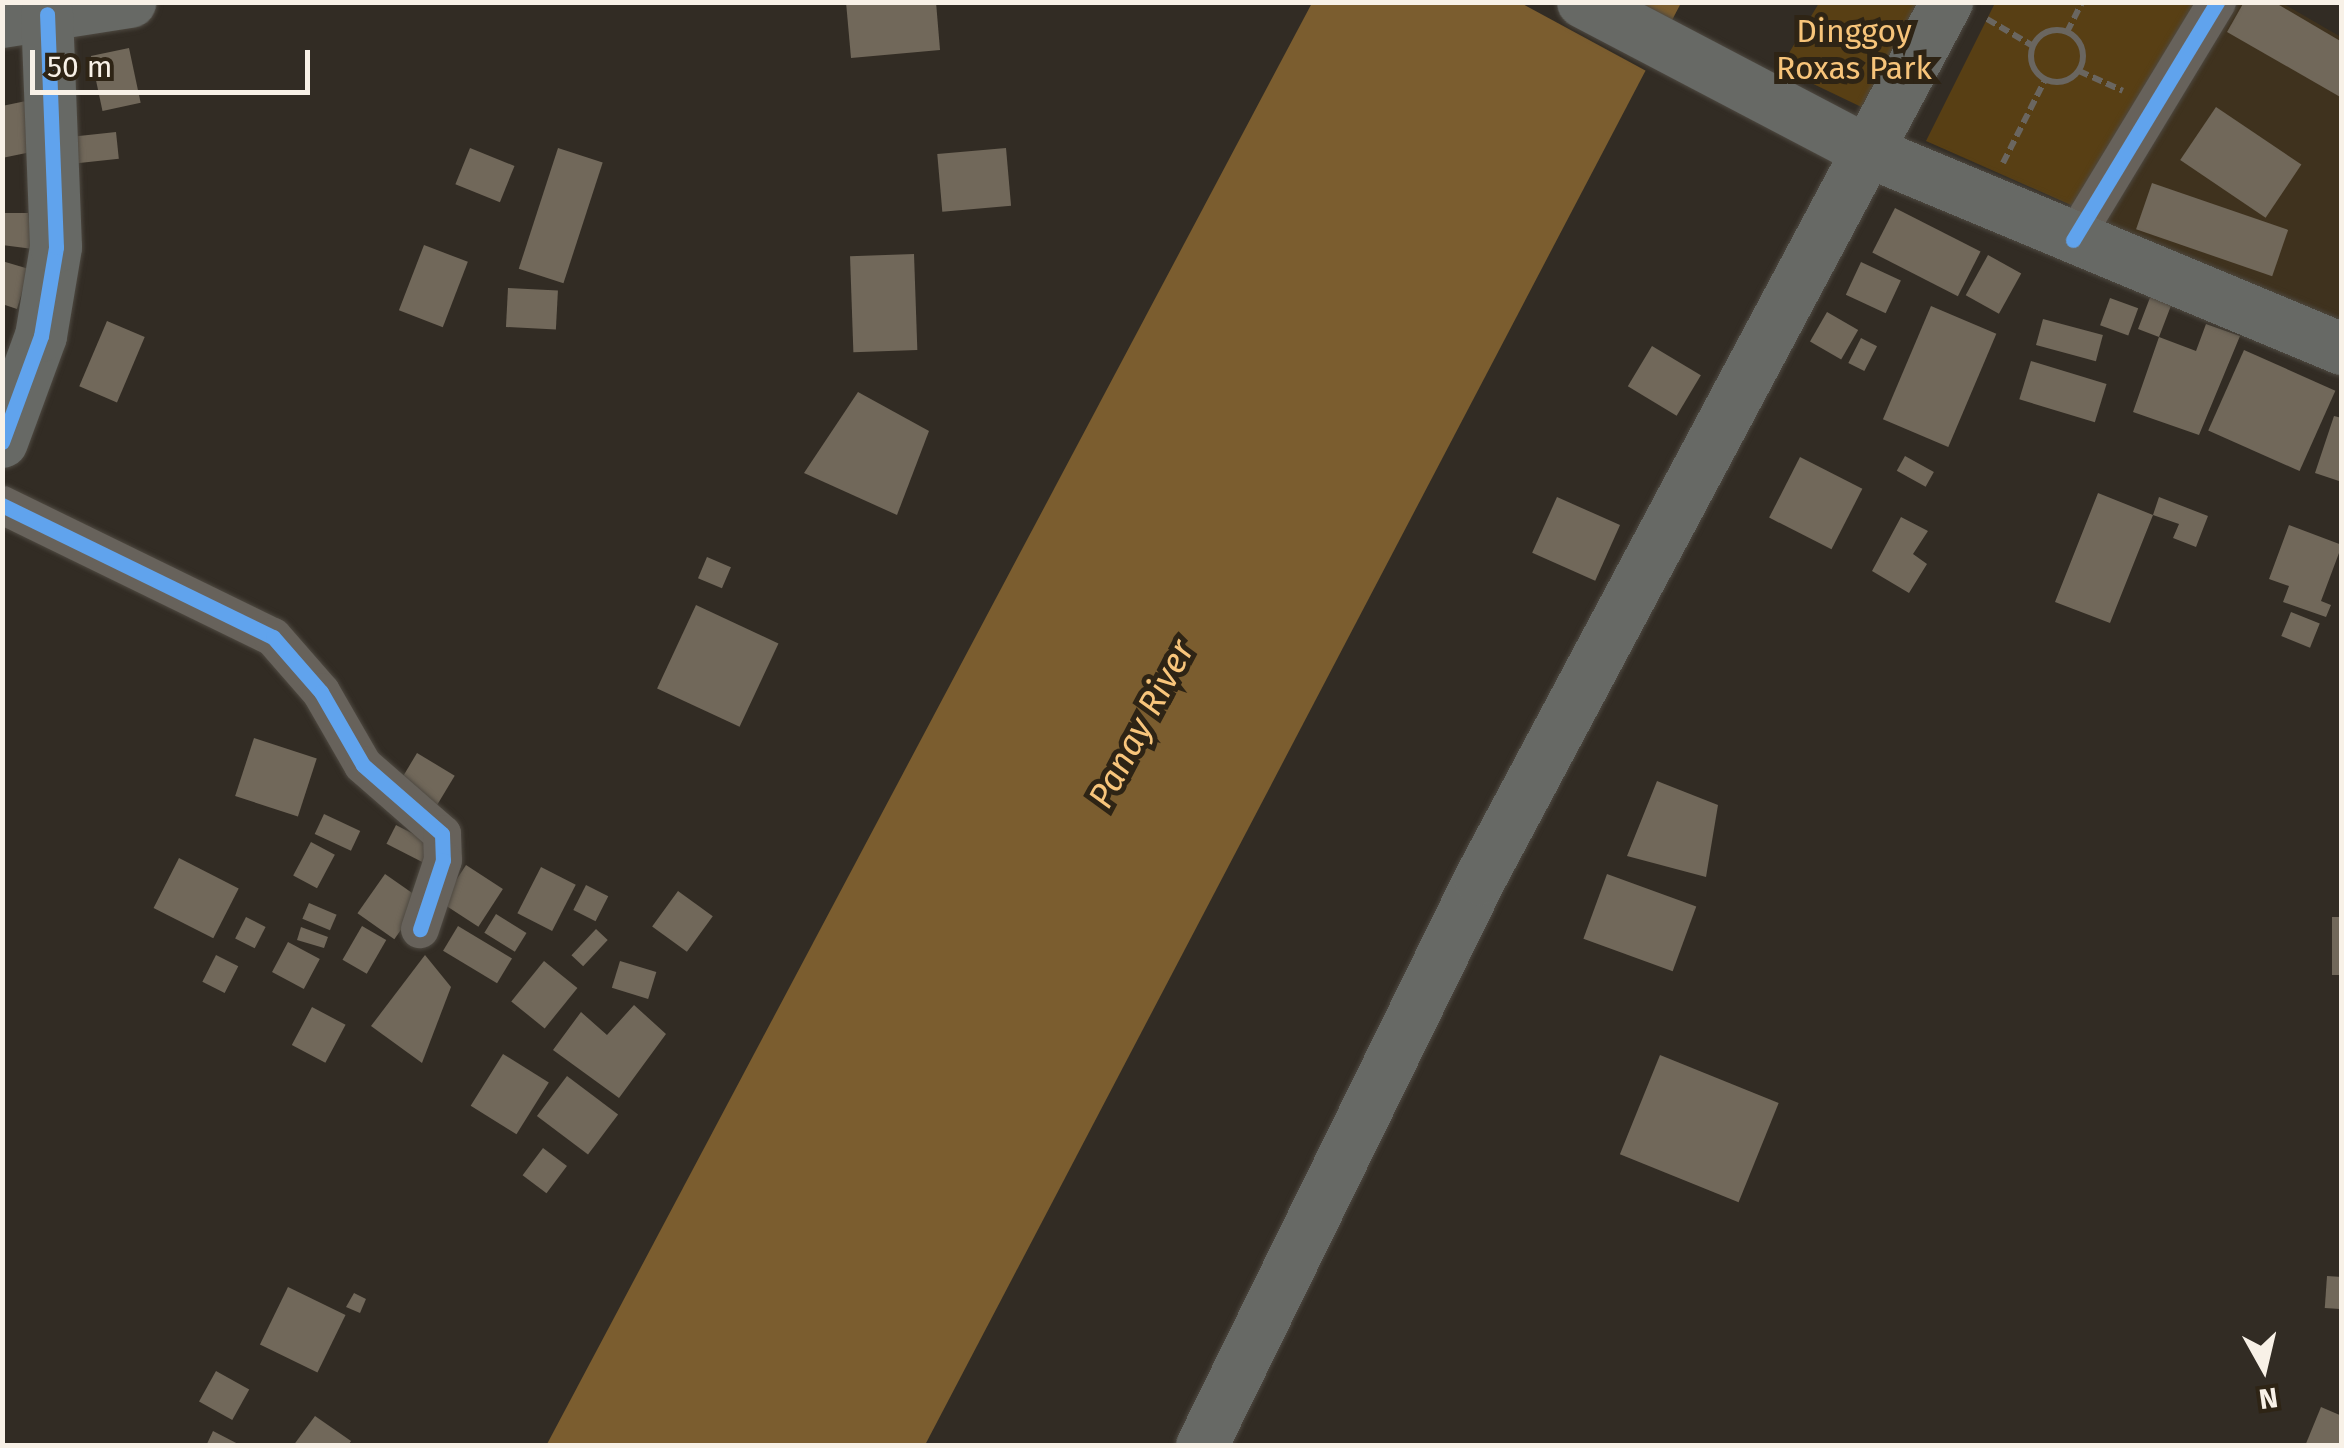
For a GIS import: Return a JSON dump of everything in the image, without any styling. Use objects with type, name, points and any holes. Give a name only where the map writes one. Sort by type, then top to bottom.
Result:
[{"type":"main road","points":[[2,442],[41,336],[56,248],[25,18],[130,2]]},
{"type":"main road","points":[[1583,2],[1769,103],[1867,151],[2072,240],[2342,349]]},
{"type":"main road","points":[[1202,1446],[1480,879],[1867,151],[1960,7]]},
{"type":"street","points":[[2072,240],[2216,2]]},
{"type":"street","points":[[2,506],[273,637],[321,692],[363,765],[442,834],[444,860],[420,929]]},
{"type":"path","points":[[2068,32],[2082,2]]},
{"type":"path","points":[[1960,7],[2034,46]]},
{"type":"path","points":[[2046,32],[2068,32],[2081,47],[2079,70],[2068,80],[2045,80],[2031,59],[2034,46],[2046,32]]},
{"type":"path","points":[[2079,70],[2151,104]]},
{"type":"path","points":[[1984,202],[2045,80]]},
{"type":"shaded area","points":[[2234,3],[2282,3],[2341,37],[2341,328],[2103,227]]},
{"type":"green space","name":"Dinggoy Roxas Park","points":[[1819,3],[1934,3],[1876,114],[1780,68]]},
{"type":"green space","points":[[1995,3],[2195,3],[2073,206],[1926,141]]},
{"type":"water","name":"Panay River","points":[[1312,3],[1681,3],[925,1445],[546,1446]]},
{"type":"pier","points":[[1521,3],[1637,3],[1676,24],[1650,73]]},
{"type":"building","points":[[846,2],[936,2],[940,50],[851,58]]},
{"type":"building","points":[[2244,2],[2274,2],[2342,42],[2342,98],[2227,32]]},
{"type":"building","points":[[129,48],[141,103],[102,111],[91,56]]},
{"type":"building","points":[[26,101],[36,151],[2,158],[2,106]]},
{"type":"building","points":[[2216,107],[2301,165],[2266,218],[2180,160]]},
{"type":"building","points":[[116,132],[119,159],[77,163],[74,136]]},
{"type":"building","points":[[470,148],[515,166],[500,202],[455,184]]},
{"type":"building","points":[[558,148],[603,163],[563,283],[519,269]]},
{"type":"building","points":[[1006,148],[1011,206],[942,212],[937,154]]},
{"type":"building","points":[[2152,183],[2288,230],[2272,276],[2136,229]]},
{"type":"building","points":[[1895,208],[1981,252],[1958,296],[1872,253]]},
{"type":"building","points":[[2,213],[28,213],[33,249],[2,245]]},
{"type":"building","points":[[424,245],[468,262],[443,327],[399,310]]},
{"type":"building","points":[[914,254],[917,350],[853,352],[850,256]]},
{"type":"building","points":[[1988,255],[2021,273],[1999,314],[1966,295]]},
{"type":"building","points":[[2,261],[29,269],[17,309],[2,304]]},
{"type":"building","points":[[1861,262],[1901,281],[1886,313],[1846,295]]},
{"type":"building","points":[[508,288],[558,291],[556,330],[506,327]]},
{"type":"building","points":[[2151,295],[2172,303],[2159,337],[2138,329]]},
{"type":"building","points":[[2110,298],[2138,308],[2128,336],[2100,325]]},
{"type":"building","points":[[1931,306],[1996,334],[1948,447],[1883,419]]},
{"type":"building","points":[[1827,312],[1858,330],[1841,359],[1810,341]]},
{"type":"building","points":[[2043,319],[2103,335],[2096,361],[2036,345]]},
{"type":"building","points":[[107,321],[145,337],[117,402],[79,386]]},
{"type":"building","points":[[2206,324],[2240,336],[2199,435],[2133,412],[2159,337],[2196,351]]},
{"type":"building","points":[[1861,338],[1877,346],[1864,371],[1848,363]]},
{"type":"building","points":[[1652,346],[1701,375],[1677,416],[1628,386]]},
{"type":"building","points":[[2244,350],[2335,391],[2300,471],[2208,430]]},
{"type":"building","points":[[2031,361],[2107,384],[2095,422],[2019,399]]},
{"type":"building","points":[[858,392],[929,431],[897,515],[804,473]]},
{"type":"building","points":[[2334,416],[2342,418],[2342,482],[2315,473]]},
{"type":"building","points":[[1905,456],[1934,472],[1926,487],[1897,471]]},
{"type":"building","points":[[1800,457],[1862,489],[1831,549],[1769,518]]},
{"type":"building","points":[[2098,493],[2153,515],[2110,623],[2055,602]]},
{"type":"building","points":[[1557,497],[1620,525],[1595,581],[1532,553]]},
{"type":"building","points":[[2159,497],[2208,516],[2196,547],[2173,538],[2179,524],[2153,515]]},
{"type":"building","points":[[1901,517],[1928,531],[1913,554],[1927,564],[1909,593],[1872,571]]},
{"type":"building","points":[[2289,525],[2342,545],[2321,601],[2331,605],[2326,617],[2283,602],[2289,586],[2269,579]]},
{"type":"building","points":[[707,557],[731,567],[722,588],[698,578]]},
{"type":"building","points":[[696,605],[778,643],[740,727],[657,688]]},
{"type":"building","points":[[2291,612],[2320,624],[2310,648],[2281,636]]},
{"type":"building","points":[[254,738],[317,758],[298,816],[235,796]]},
{"type":"building","points":[[417,753],[455,776],[434,811],[396,788]]},
{"type":"building","points":[[1657,781],[1718,805],[1706,877],[1627,856]]},
{"type":"building","points":[[324,814],[360,831],[351,851],[315,834]]},
{"type":"building","points":[[396,825],[436,845],[427,864],[386,844]]},
{"type":"building","points":[[311,842],[335,855],[317,888],[293,876]]},
{"type":"building","points":[[179,858],[239,888],[213,938],[154,908]]},
{"type":"building","points":[[466,865],[503,889],[478,927],[441,903]]},
{"type":"building","points":[[541,867],[576,885],[552,931],[517,913]]},
{"type":"building","points":[[385,874],[422,900],[394,939],[357,913]]},
{"type":"building","points":[[1607,874],[1696,906],[1673,971],[1583,939]]},
{"type":"building","points":[[586,885],[608,896],[596,921],[573,910]]},
{"type":"building","points":[[678,891],[713,916],[687,952],[652,927]]},
{"type":"building","points":[[309,903],[337,915],[330,930],[302,919]]},
{"type":"building","points":[[496,914],[527,933],[515,952],[484,933]]},
{"type":"building","points":[[246,917],[266,927],[255,948],[235,938]]},
{"type":"building","points":[[2332,917],[2342,917],[2342,975],[2332,975]]},
{"type":"building","points":[[362,926],[386,940],[367,974],[342,960]]},
{"type":"building","points":[[458,926],[512,958],[497,983],[443,951]]},
{"type":"building","points":[[301,927],[328,937],[324,948],[297,940]]},
{"type":"building","points":[[596,929],[608,940],[583,966],[571,955]]},
{"type":"building","points":[[288,942],[320,959],[304,989],[272,972]]},
{"type":"building","points":[[216,955],[238,966],[225,993],[202,982]]},
{"type":"building","points":[[425,955],[451,987],[422,1063],[371,1026]]},
{"type":"building","points":[[544,961],[577,988],[545,1028],[511,1001]]},
{"type":"building","points":[[620,961],[656,972],[648,999],[612,988]]},
{"type":"building","points":[[634,1005],[666,1034],[619,1098],[553,1050],[581,1012],[607,1035]]},
{"type":"building","points":[[312,1007],[346,1025],[325,1063],[292,1045]]},
{"type":"building","points":[[503,1054],[549,1083],[516,1134],[471,1106]]},
{"type":"building","points":[[1660,1055],[1779,1103],[1739,1202],[1620,1154]]},
{"type":"building","points":[[567,1076],[618,1115],[588,1154],[537,1116]]},
{"type":"building","points":[[543,1148],[567,1166],[546,1193],[523,1175]]},
{"type":"building","points":[[2327,1276],[2342,1277],[2340,1309],[2325,1308]]},
{"type":"building","points":[[288,1287],[346,1315],[317,1373],[260,1345]]},
{"type":"building","points":[[354,1293],[366,1299],[360,1313],[346,1307]]},
{"type":"building","points":[[216,1371],[249,1389],[232,1420],[199,1402]]},
{"type":"building","points":[[2321,1407],[2342,1416],[2342,1446],[2305,1446]]},
{"type":"building","points":[[315,1416],[351,1441],[348,1446],[293,1446]]},
{"type":"building","points":[[213,1431],[242,1446],[206,1446]]},
{"type":"cycle path","points":[[2073,240],[2217,2]]},
{"type":"cycle path","points":[[2,442],[41,336],[56,247],[47,14]]},
{"type":"cycle path","points":[[2,505],[273,637],[321,692],[363,765],[442,834],[443,860],[420,929]]}]
